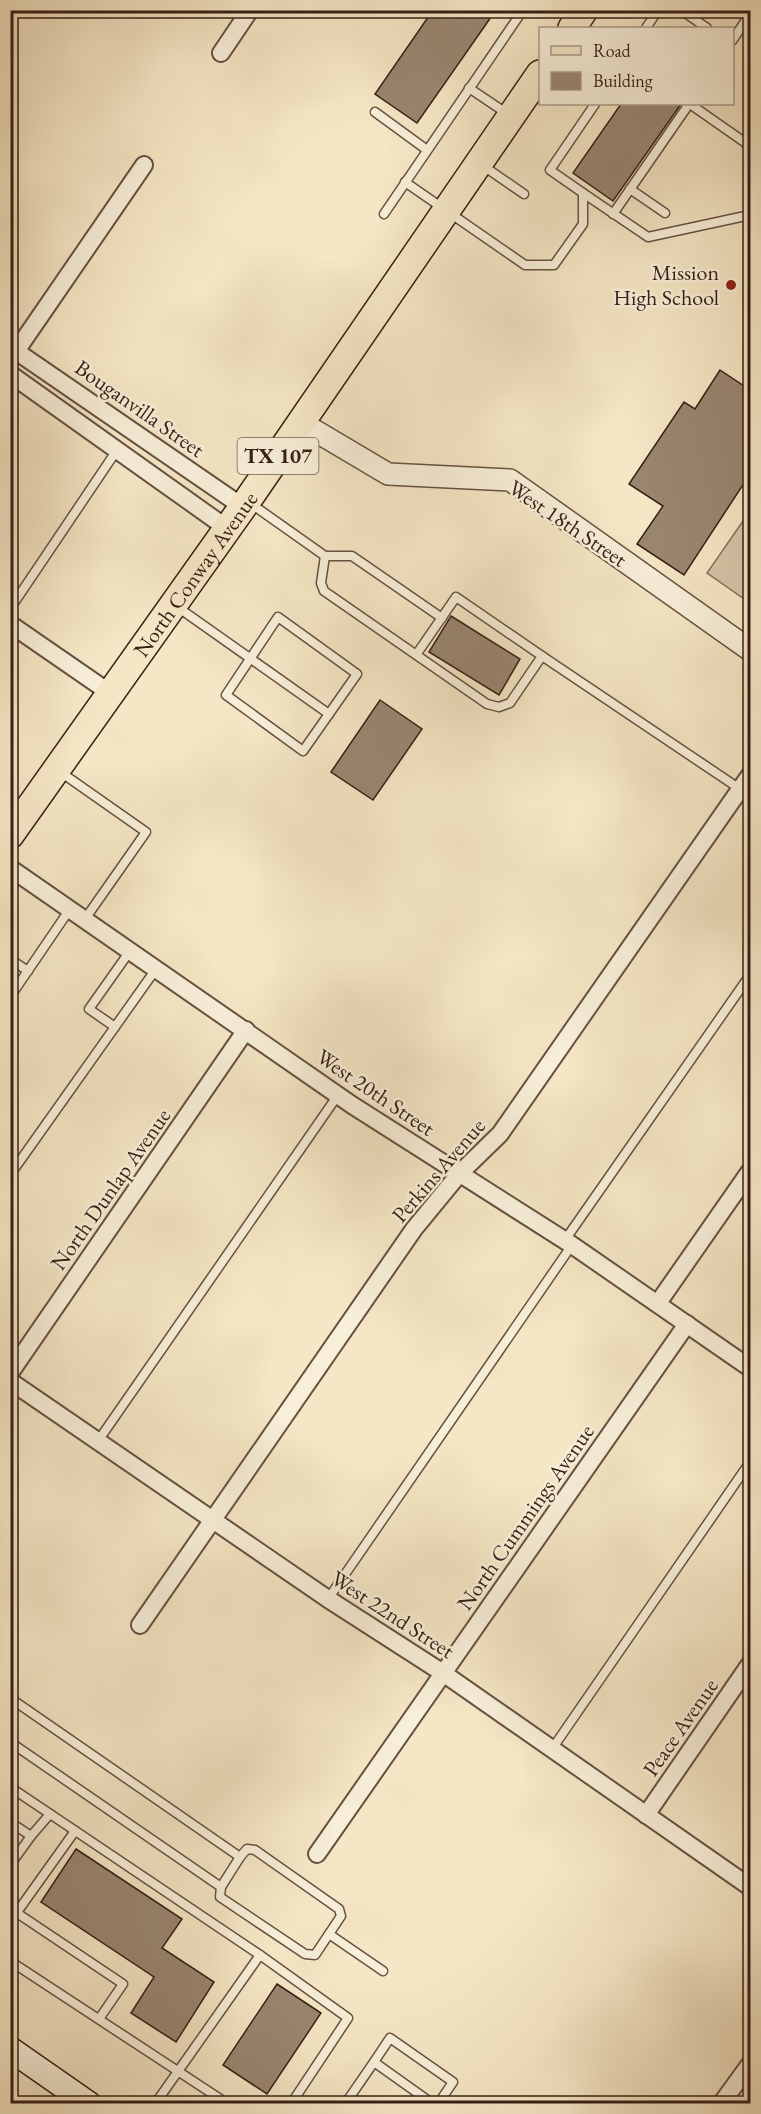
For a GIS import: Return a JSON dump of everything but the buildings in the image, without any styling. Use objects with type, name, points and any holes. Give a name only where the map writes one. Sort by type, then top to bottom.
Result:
[{"type":"main road","points":[[573,27],[584,10]]},
{"type":"main road","name":"North Conway Avenue","points":[[10,835],[302,423],[539,75]]},
{"type":"main road","points":[[10,2049],[89,2103]]},
{"type":"street","points":[[221,53],[250,10]]},
{"type":"street","points":[[747,10],[750,14]]},
{"type":"street","points":[[13,352],[144,165]]},
{"type":"street","name":"Bouganvilla Street","points":[[13,352],[245,504]]},
{"type":"street","name":"Bouganvilla Street","points":[[10,374],[228,529]]},
{"type":"street","name":"West 18th Street","points":[[302,423],[388,474],[510,480],[750,650]]},
{"type":"street","points":[[117,450],[132,430]]},
{"type":"street","points":[[10,624],[110,693]]},
{"type":"street","name":"Perkins Avenue","points":[[140,1625],[414,1229],[460,1173],[500,1134],[750,775]]},
{"type":"street","name":"West 20th Street","points":[[10,868],[391,1131],[569,1242],[750,1368]]},
{"type":"street","name":"North Dunlap Avenue","points":[[10,1373],[246,1030]]},
{"type":"street","points":[[658,1304],[750,1171]]},
{"type":"street","name":"North Cummings Avenue","points":[[317,1854],[687,1324]]},
{"type":"street","name":"West 22nd Street","points":[[10,1380],[328,1599],[443,1673],[646,1815],[748,1880]]},
{"type":"street","name":"Peace Avenue","points":[[646,1815],[750,1664]]},
{"type":"street","points":[[721,2103],[750,2064]]},
{"type":"lane","points":[[384,214],[523,10]]},
{"type":"lane","points":[[647,27],[658,10]]},
{"type":"lane","points":[[681,10],[706,27]]},
{"type":"lane","points":[[734,38],[750,14]]},
{"type":"lane","points":[[470,88],[511,117]]},
{"type":"lane","points":[[594,105],[550,170],[583,194],[648,237],[750,215]]},
{"type":"lane","points":[[613,214],[689,105]]},
{"type":"lane","points":[[691,105],[750,146]]},
{"type":"lane","points":[[375,112],[427,150]]},
{"type":"lane","points":[[479,163],[524,194]]},
{"type":"lane","points":[[405,182],[525,265],[554,265],[583,224],[583,194]]},
{"type":"lane","points":[[630,189],[665,213]]},
{"type":"lane","points":[[10,609],[117,450]]},
{"type":"lane","points":[[245,504],[326,556],[352,556],[442,618]]},
{"type":"lane","points":[[326,556],[321,583],[324,591],[487,704],[499,707],[510,703],[542,656]]},
{"type":"lane","points":[[416,655],[456,597],[740,789]]},
{"type":"lane","points":[[173,604],[328,714]]},
{"type":"lane","points":[[278,617],[357,674],[328,714],[303,751],[226,695],[278,617]]},
{"type":"lane","points":[[56,769],[146,832],[85,919]]},
{"type":"lane","points":[[10,997],[70,909]]},
{"type":"lane","points":[[116,1027],[89,1009],[130,951]]},
{"type":"lane","points":[[10,959],[28,971]]},
{"type":"lane","points":[[10,1175],[156,969]]},
{"type":"lane","points":[[328,1599],[750,975]]},
{"type":"lane","points":[[98,1441],[338,1095]]},
{"type":"lane","points":[[552,1749],[750,1462]]},
{"type":"lane","points":[[10,1698],[240,1857]]},
{"type":"lane","points":[[10,1742],[221,1887]]},
{"type":"lane","points":[[10,1788],[260,1955],[348,2018],[291,2103]]},
{"type":"lane","points":[[10,1865],[50,1814]]},
{"type":"lane","points":[[10,1822],[31,1836]]},
{"type":"lane","points":[[10,1922],[75,1831]]},
{"type":"lane","points":[[247,1849],[255,1850],[339,1909],[341,1916],[315,1955],[305,1954],[220,1897],[221,1887],[247,1849]]},
{"type":"lane","points":[[17,1913],[123,1984],[99,2019]]},
{"type":"lane","points":[[329,1934],[383,1971]]},
{"type":"lane","points":[[154,2103],[260,1955]]},
{"type":"lane","points":[[10,1961],[228,2103]]},
{"type":"lane","points":[[345,2103],[390,2038],[453,2082],[436,2103],[374,2062]]},
{"type":"shaded area","points":[[750,511],[750,603],[707,573]]},
{"type":"place","name":"Mission High School","points":[[731,285]]}]
